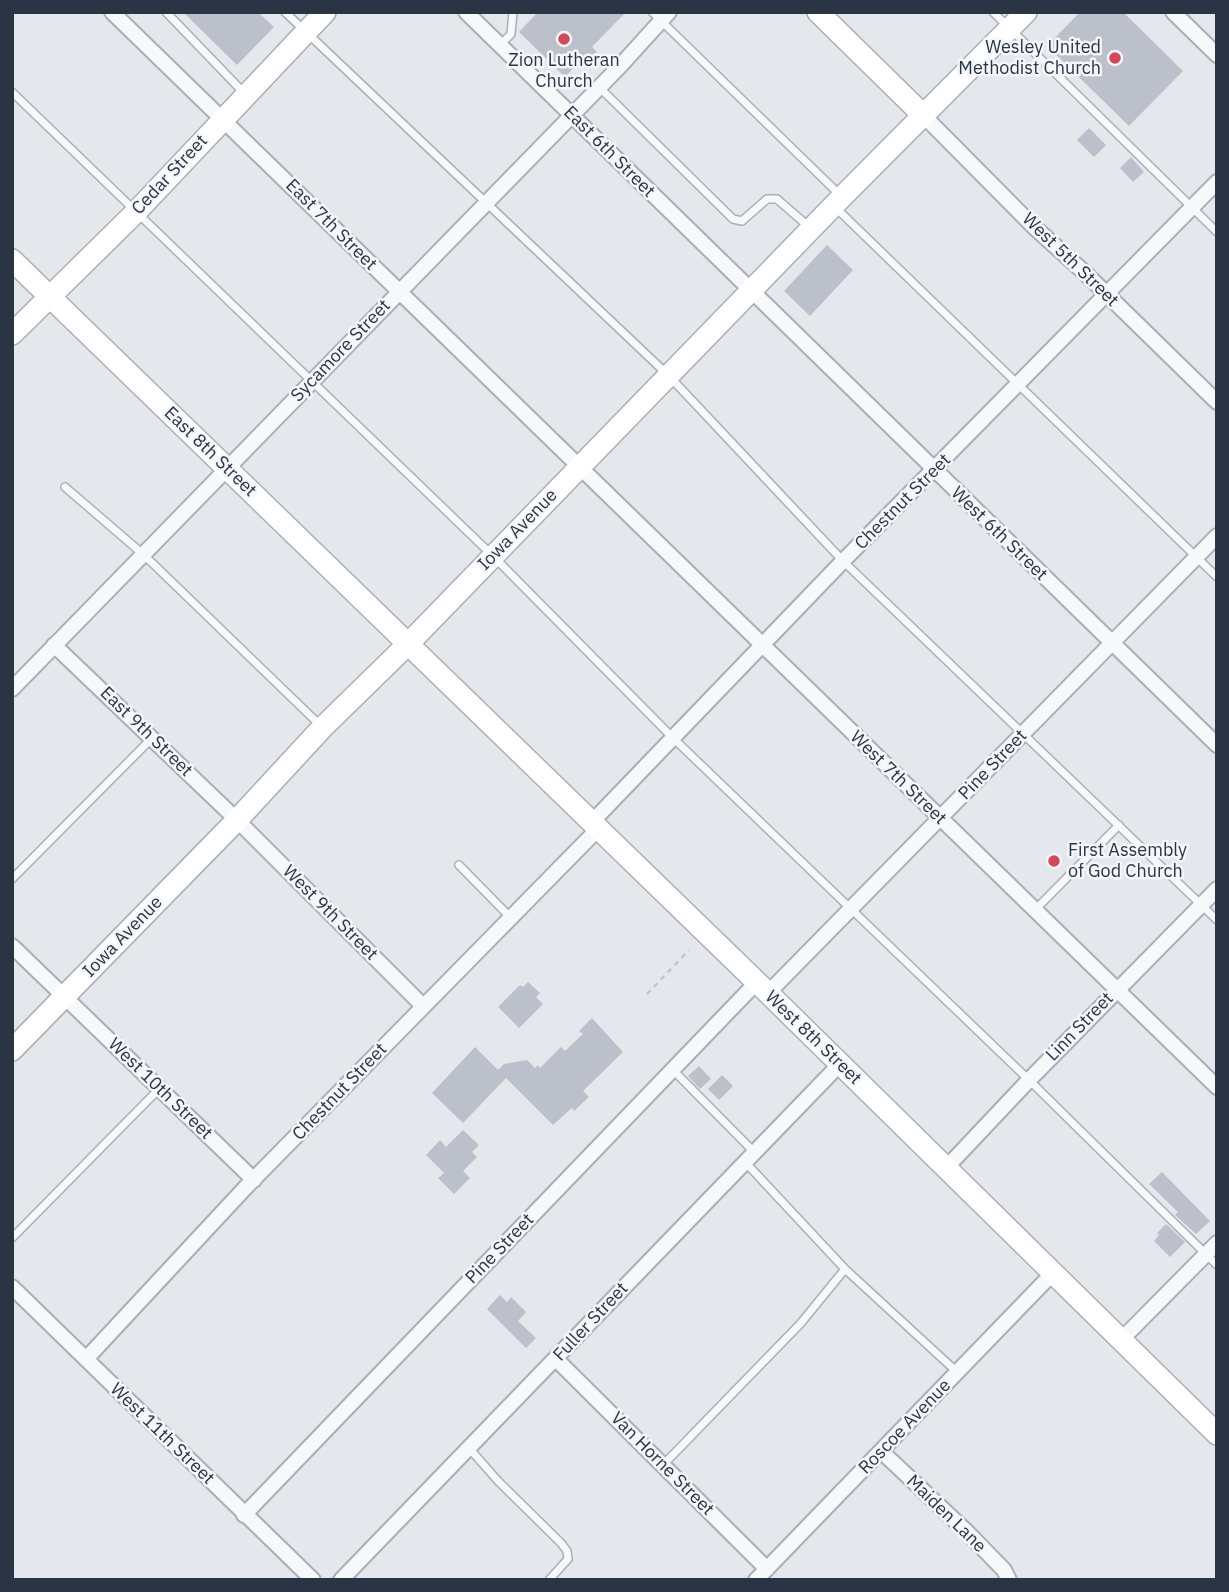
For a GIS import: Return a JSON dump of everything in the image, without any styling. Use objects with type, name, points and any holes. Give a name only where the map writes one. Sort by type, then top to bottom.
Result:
[{"type":"main road","name":"Cedar Street","points":[[12,334],[136,212],[325,12]]},
{"type":"main road","points":[[818,12],[925,116]]},
{"type":"main road","name":"Iowa Avenue","points":[[12,1050],[237,820],[322,728],[408,644],[838,201],[1026,12]]},
{"type":"main road","name":"East 8th Street","points":[[12,260],[408,644]]},
{"type":"main road","name":"West 8th Street","points":[[408,644],[1217,1434]]},
{"type":"street","name":"East 7th Street","points":[[112,12],[580,468]]},
{"type":"street","name":"East 6th Street","points":[[466,12],[752,292]]},
{"type":"street","points":[[1173,12],[1217,55]]},
{"type":"street","name":"Sycamore Street","points":[[12,689],[571,115],[660,15]]},
{"type":"street","name":"West 5th Street","points":[[925,116],[1034,227],[1217,402]]},
{"type":"street","name":"Chestnut Street","points":[[86,1359],[170,1267],[511,918],[672,737],[1217,182]]},
{"type":"street","name":"West 6th Street","points":[[752,292],[1217,745]]},
{"type":"street","name":"West 7th Street","points":[[580,468],[1217,1087]]},
{"type":"street","name":"Pine Street","points":[[244,1515],[673,1070],[850,911],[1217,536]]},
{"type":"street","name":"East 9th Street","points":[[54,645],[237,820]]},
{"type":"street","name":"West 9th Street","points":[[237,820],[423,1006]]},
{"type":"street","name":"Linn Street","points":[[946,1168],[1217,889]]},
{"type":"street","name":"West 10th Street","points":[[12,946],[254,1180]]},
{"type":"street","name":"Fuller Street","points":[[341,1580],[840,1065]]},
{"type":"street","points":[[1121,1340],[1211,1260],[1217,1243]]},
{"type":"street","name":"Roscoe Avenue","points":[[756,1580],[1053,1273]]},
{"type":"street","name":"West 11th Street","points":[[12,1287],[313,1580]]},
{"type":"street","name":"Van Horne Street","points":[[556,1360],[767,1569]]},
{"type":"street","name":"Maiden Lane","points":[[881,1451],[966,1531],[1009,1580]]},
{"type":"lane","points":[[166,12],[246,95]]},
{"type":"lane","points":[[285,12],[669,376],[844,561],[1217,920]]},
{"type":"lane","points":[[500,46],[511,34],[513,12]]},
{"type":"lane","points":[[993,12],[1217,232]]},
{"type":"lane","points":[[660,15],[1017,384],[1217,577]]},
{"type":"lane","points":[[598,86],[733,219],[742,221],[767,199],[777,199],[811,229]]},
{"type":"lane","points":[[12,92],[493,556],[672,737],[850,911],[1029,1080],[1211,1260]]},
{"type":"lane","points":[[65,487],[144,555],[322,728]]},
{"type":"lane","points":[[12,879],[152,738]]},
{"type":"lane","points":[[1034,912],[1119,825]]},
{"type":"lane","points":[[459,865],[511,918]]},
{"type":"lane","points":[[673,1070],[845,1269],[958,1373]]},
{"type":"lane","points":[[12,1238],[159,1088]]},
{"type":"lane","points":[[663,1465],[801,1323],[845,1269]]},
{"type":"lane","points":[[469,1448],[567,1551],[568,1559],[549,1580]]},
{"type":"path","points":[[647,994],[689,950]]},
{"type":"building","points":[[183,12],[258,12],[274,27],[237,65]]},
{"type":"building","name":"Zion Lutheran Church","points":[[538,12],[626,12],[592,47],[597,52],[588,61],[584,57],[565,77],[519,32]]},
{"type":"building","name":"Wesley United Methodist Church","points":[[1080,12],[1123,12],[1183,71],[1129,126],[1047,46]]},
{"type":"building","points":[[1089,128],[1106,145],[1094,157],[1077,140]]},
{"type":"building","points":[[1131,157],[1144,172],[1133,182],[1120,168]]},
{"type":"building","points":[[827,245],[853,270],[810,316],[784,291]]},
{"type":"building","points":[[528,982],[540,993],[536,997],[543,1004],[519,1028],[498,1007],[520,985],[523,987]]},
{"type":"building","points":[[592,1018],[623,1052],[583,1091],[589,1097],[553,1125],[506,1078],[463,1123],[432,1093],[475,1047],[498,1070],[504,1064],[527,1060],[535,1068],[538,1065],[540,1068],[561,1047],[565,1051],[583,1034],[579,1031]]},
{"type":"building","points":[[699,1066],[711,1079],[700,1089],[688,1076]]},
{"type":"building","points":[[722,1075],[733,1086],[719,1100],[708,1089]]},
{"type":"building","points":[[463,1130],[479,1145],[472,1152],[477,1157],[463,1171],[470,1178],[454,1194],[438,1178],[444,1173],[426,1155],[440,1140],[446,1147]]},
{"type":"building","points":[[1162,1172],[1210,1221],[1196,1234],[1175,1215],[1178,1212],[1149,1184]]},
{"type":"building","points":[[1166,1224],[1185,1242],[1170,1257],[1154,1241],[1159,1235],[1157,1233]]},
{"type":"building","points":[[500,1295],[507,1302],[511,1297],[526,1312],[518,1321],[536,1338],[526,1348],[487,1309]]},
{"type":"place","name":"Zion Lutheran Church","points":[[564,39]]},
{"type":"place","name":"Wesley United Methodist Church","points":[[1115,58]]},
{"type":"place","name":"First Assembly of God Church","points":[[1054,861]]}]
